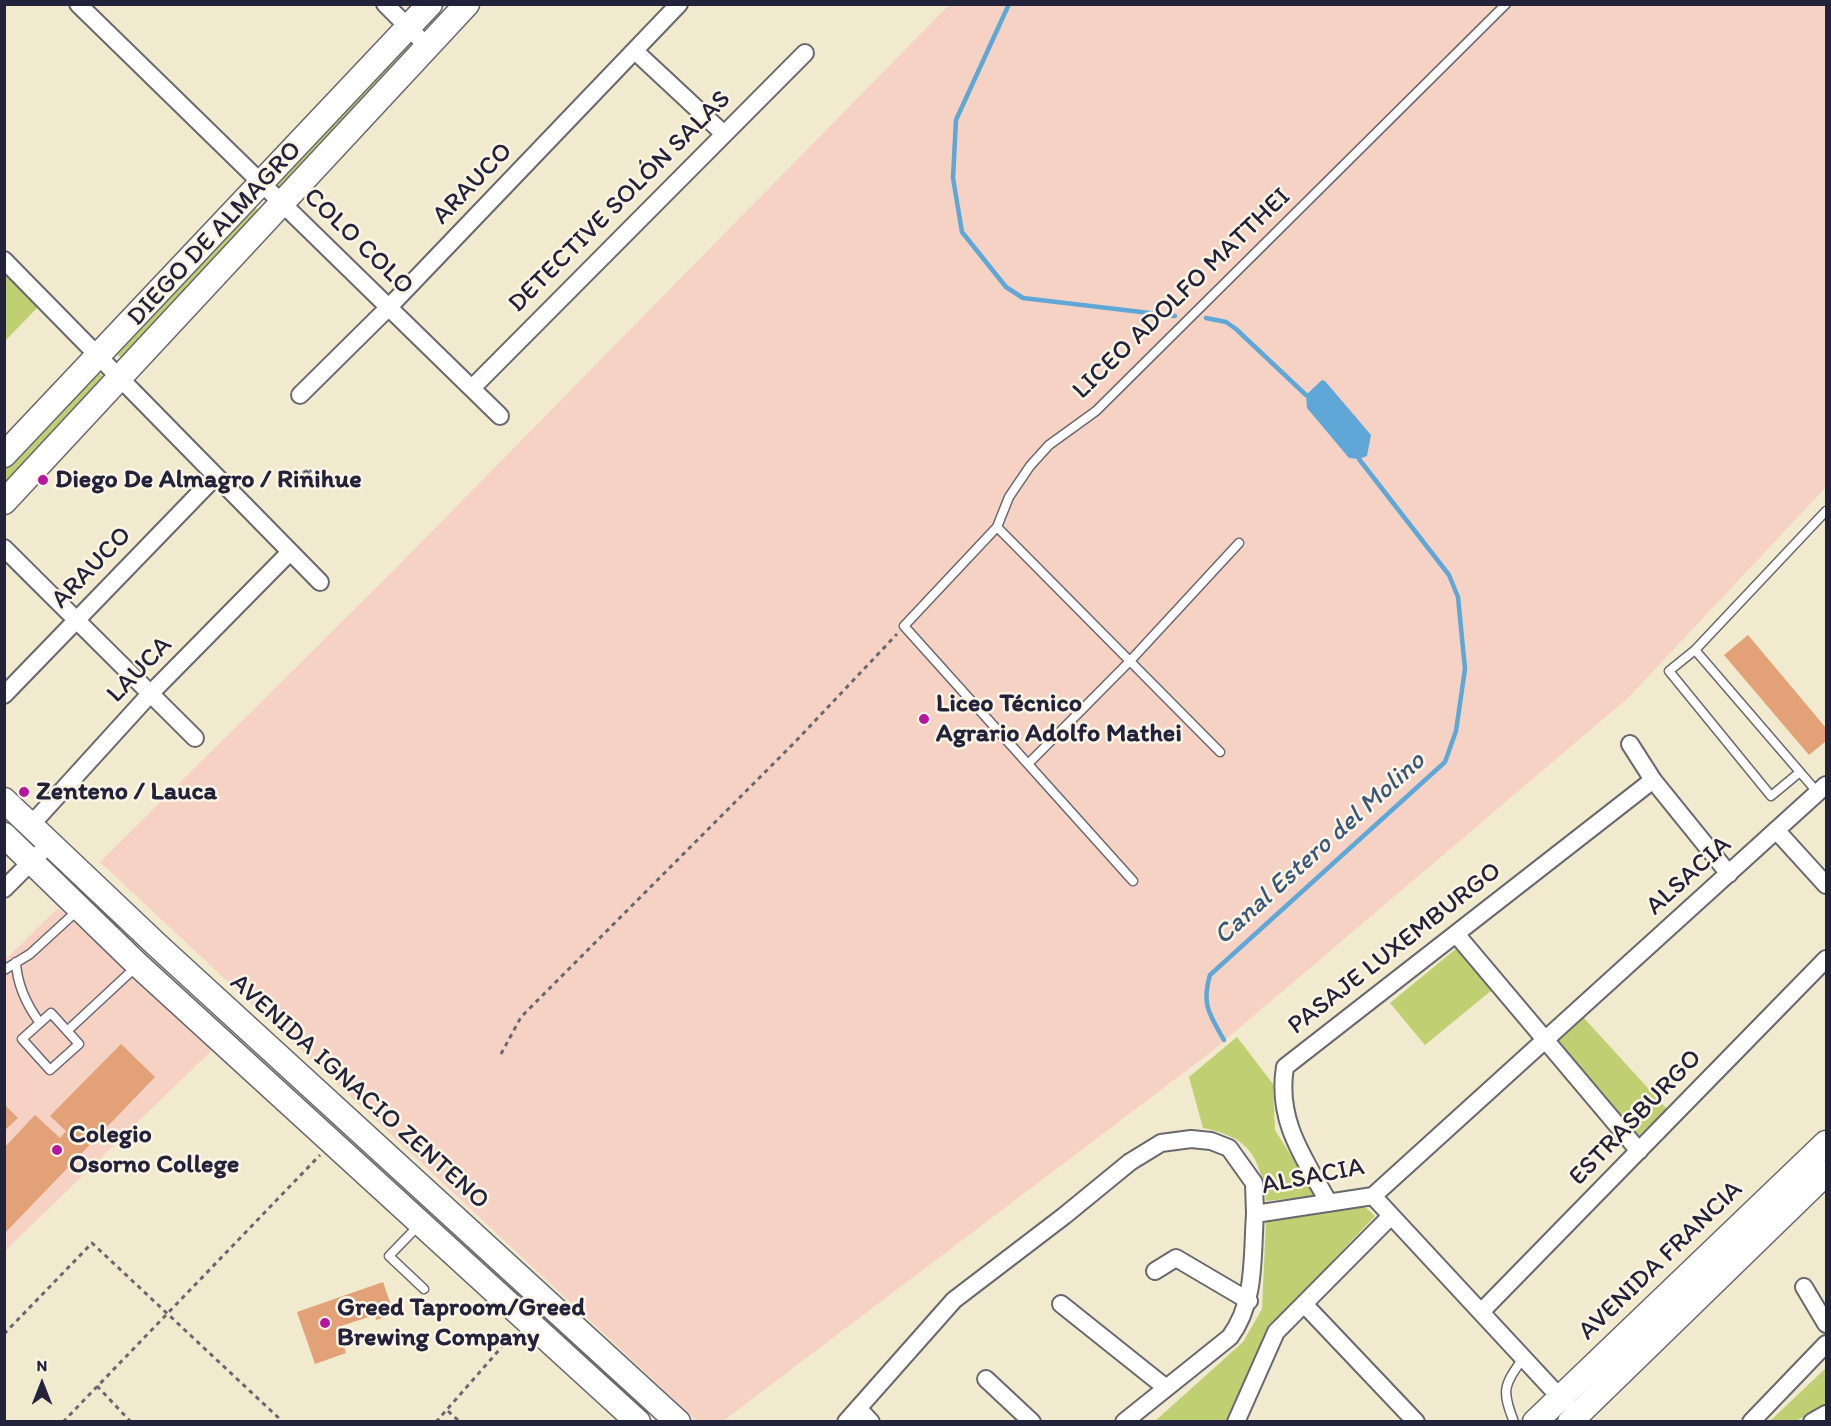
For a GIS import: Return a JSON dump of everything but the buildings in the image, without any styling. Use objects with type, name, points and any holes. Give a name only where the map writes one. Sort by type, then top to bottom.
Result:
[{"type":"main road","name":"DIEGO DE ALMAGRO","points":[[4,454],[430,4]]},
{"type":"main road","name":"DIEGO DE ALMAGRO","points":[[4,502],[467,4]]},
{"type":"main road","points":[[212,235],[234,255]]},
{"type":"main road","name":"AVENIDA IGNACIO ZENTENO","points":[[4,800],[158,946],[678,1422]]},
{"type":"main road","name":"AVENIDA IGNACIO ZENTENO","points":[[4,835],[138,965],[422,1222],[638,1422]]},
{"type":"main road","points":[[138,965],[158,946]]},
{"type":"main road","points":[[334,1142],[351,1123]]},
{"type":"main road","name":"AVENIDA FRANCIA","points":[[1572,1414],[1827,1143]]},
{"type":"main road","name":"AVENIDA FRANCIA","points":[[1535,1422],[1572,1414],[1827,1173]]},
{"type":"street","name":"COLO COLO","points":[[78,4],[500,416]]},
{"type":"street","points":[[385,4],[428,46]]},
{"type":"street","name":"ARAUCO","points":[[300,396],[679,4]]},
{"type":"street","points":[[636,51],[724,134]]},
{"type":"street","name":"DETECTIVE SOLÓN SALAS","points":[[472,388],[805,53]]},
{"type":"street","points":[[4,260],[320,582]]},
{"type":"street","name":"ARAUCO","points":[[4,695],[216,476]]},
{"type":"street","points":[[4,548],[195,738]]},
{"type":"street","name":"LAUCA","points":[[30,826],[150,694],[290,552]]},
{"type":"street","points":[[1630,744],[1653,780],[1729,874]]},
{"type":"street","name":"PASAJE LUXEMBURGO","points":[[1329,1203],[1291,1135],[1281,1089],[1285,1067],[1653,780]]},
{"type":"street","name":"ALSACIA","points":[[846,1422],[954,1300],[1064,1216],[1130,1161],[1161,1143],[1191,1139],[1211,1141],[1229,1148],[1254,1183],[1255,1214],[1373,1197],[1822,789]]},
{"type":"street","points":[[1776,830],[1827,885]]},
{"type":"street","points":[[4,889],[49,844]]},
{"type":"street","points":[[1456,933],[1639,1151]]},
{"type":"street","name":"ESTRASBURGO","points":[[1481,1312],[1827,959]]},
{"type":"street","points":[[1373,1197],[1481,1312],[1572,1414]]},
{"type":"street","points":[[1124,1422],[1230,1337],[1242,1322],[1249,1301],[1255,1214]]},
{"type":"street","points":[[1236,1422],[1276,1332],[1391,1216]]},
{"type":"street","points":[[1155,1271],[1176,1257],[1249,1301]]},
{"type":"street","points":[[1804,1287],[1827,1324]]},
{"type":"street","points":[[1061,1304],[1165,1387]]},
{"type":"street","points":[[1304,1304],[1416,1422]]},
{"type":"street","points":[[1751,1422],[1827,1344]]},
{"type":"street","points":[[986,1379],[1032,1422]]},
{"type":"street","points":[[858,1408],[871,1422]]},
{"type":"street","points":[[1812,1422],[1827,1414]]},
{"type":"lane","name":"LICEO ADOLFO MATTHEI","points":[[904,626],[997,527],[1009,497],[1030,466],[1049,445],[1096,411],[1506,4]]},
{"type":"lane","points":[[1800,772],[1771,796],[1669,671],[1695,650],[1827,511]]},
{"type":"lane","points":[[997,527],[1220,752]]},
{"type":"lane","points":[[1028,764],[1130,661],[1239,543]]},
{"type":"lane","points":[[904,626],[1133,881]]},
{"type":"lane","points":[[1695,650],[1800,772],[1822,789]]},
{"type":"lane","points":[[4,970],[30,954],[80,907]]},
{"type":"lane","points":[[16,962],[17,981],[31,1011],[40,1023]]},
{"type":"lane","points":[[67,1030],[138,965]]},
{"type":"lane","points":[[51,1013],[79,1044],[50,1070],[22,1039],[40,1023],[51,1013]]},
{"type":"lane","points":[[422,1222],[389,1256],[424,1288]]},
{"type":"lane","points":[[1514,1422],[1504,1392],[1507,1382],[1523,1358]]},
{"type":"path","points":[[501,1054],[521,1017],[795,742],[904,626]]},
{"type":"path","points":[[63,1422],[334,1142]]},
{"type":"path","points":[[4,1334],[92,1243],[168,1311],[283,1422]]},
{"type":"path","points":[[436,1422],[526,1319]]},
{"type":"path","points":[[97,1386],[131,1422]]},
{"type":"path","points":[[448,1411],[460,1422]]},
{"type":"shaded area","name":"Liceo Técnico Agrario Adolfo Mathei","points":[[949,5],[1826,5],[1826,487],[1628,698],[1211,1052],[723,1421],[697,1421],[100,862],[393,571]]},
{"type":"shaded area","name":"Colegio Osorno College","points":[[58,908],[213,1049],[5,1251],[5,960]]},
{"type":"green space","points":[[408,37],[420,46],[280,194],[269,183]]},
{"type":"green space","points":[[249,202],[261,213],[122,359],[113,350]]},
{"type":"green space","points":[[4,271],[40,305],[5,341]]},
{"type":"green space","points":[[95,370],[108,380],[5,486],[5,467]]},
{"type":"green space","points":[[1457,948],[1492,990],[1425,1045],[1390,1003]]},
{"type":"green space","points":[[1583,1017],[1667,1109],[1638,1136],[1554,1043]]},
{"type":"green space","points":[[1237,1037],[1273,1084],[1275,1130],[1316,1196],[1266,1201],[1260,1172],[1250,1151],[1231,1137],[1203,1128],[1189,1077]]},
{"type":"green space","points":[[1363,1205],[1375,1216],[1268,1329],[1228,1421],[1154,1422],[1243,1342],[1262,1309],[1266,1220]]},
{"type":"green space","points":[[1826,1368],[1826,1407],[1795,1421],[1769,1422]]},
{"type":"water","points":[[1322,380],[1371,435],[1367,456],[1359,459],[1349,458],[1307,408],[1306,395]]},
{"type":"waterway","name":"Canal Estero del Molino","points":[[1009,4],[956,120],[953,178],[962,232],[1006,287],[1023,298],[1175,316]]},
{"type":"waterway","name":"Canal Estero del Molino","points":[[1206,318],[1226,322],[1236,329],[1306,395]]},
{"type":"waterway","name":"Canal Estero del Molino","points":[[1224,1040],[1208,1009],[1206,994],[1210,975],[1445,762],[1456,731],[1465,669],[1458,597],[1449,575],[1359,459]]},
{"type":"place","name":"Diego De Almagro / Riñihue","points":[[43,480]]},
{"type":"place","name":"Liceo Técnico Agrario Adolfo Mathei","points":[[924,719]]},
{"type":"place","name":"Zenteno / Lauca","points":[[24,792]]},
{"type":"place","name":"Colegio Osorno College","points":[[57,1150]]},
{"type":"place","name":"Greed Taproom/Greed Brewing Company","points":[[325,1323]]}]
